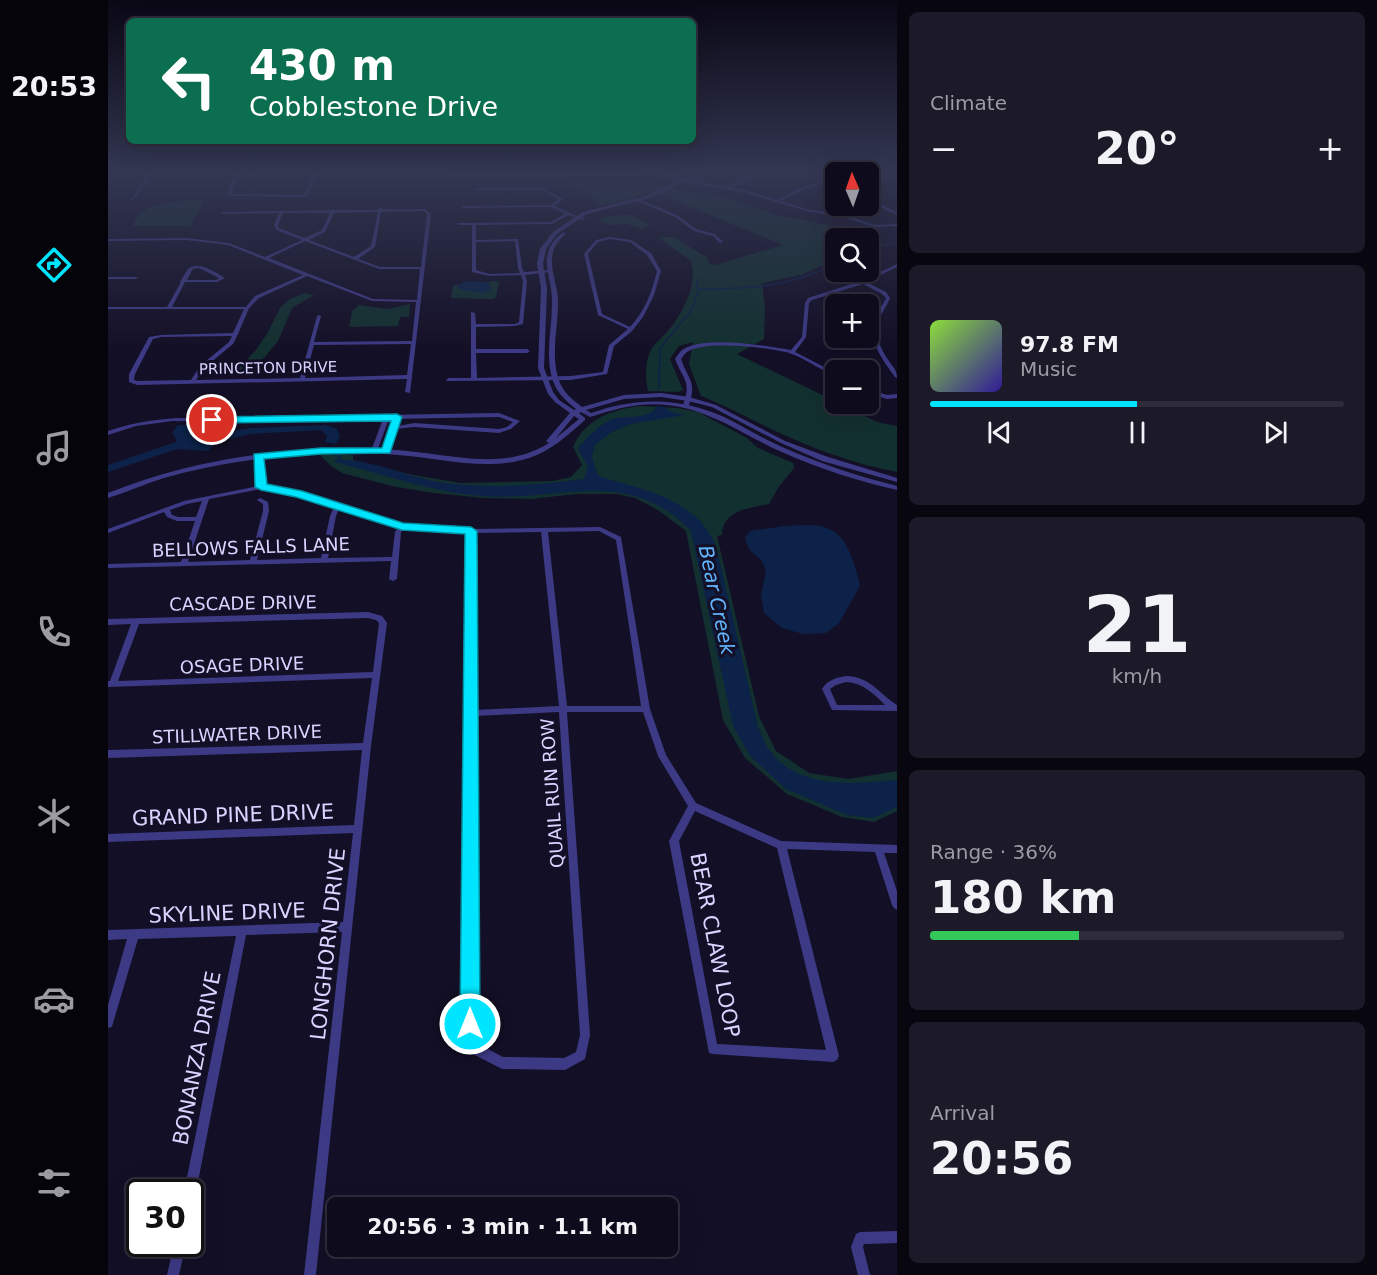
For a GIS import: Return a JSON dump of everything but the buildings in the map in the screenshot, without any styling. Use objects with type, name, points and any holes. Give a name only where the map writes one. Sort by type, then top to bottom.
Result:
[{"type":"street","points":[[281,232],[378,268],[423,268]]},
{"type":"street","points":[[266,258],[323,232]]},
{"type":"street","points":[[356,258],[373,247],[376,232]]},
{"type":"street","points":[[408,392],[427,232]]},
{"type":"street","points":[[474,232],[474,271],[477,273],[498,275],[550,271]]},
{"type":"street","points":[[561,232],[549,240],[540,255],[544,288],[540,357],[544,379],[557,401],[573,413],[587,417]]},
{"type":"street","points":[[566,232],[556,240],[549,257],[554,289],[552,355],[555,378],[561,391],[587,417]]},
{"type":"street","points":[[701,232],[714,235],[721,242]]},
{"type":"street","points":[[448,380],[544,379],[605,373],[609,350],[614,342],[631,329],[651,304],[659,271],[649,254],[631,241],[609,238],[597,241],[586,254],[600,315],[631,329]]},
{"type":"street","points":[[108,240],[209,240],[229,244],[372,300],[418,301]]},
{"type":"street","points":[[474,241],[517,240],[525,292],[521,323],[474,326]]},
{"type":"street","points":[[879,274],[897,265]]},
{"type":"street","points":[[168,307],[182,281],[189,270],[196,267],[224,278],[217,281],[182,281]]},
{"type":"street","points":[[192,382],[202,367],[231,343],[247,308],[257,297],[306,275]]},
{"type":"street","points":[[108,278],[136,278]]},
{"type":"street","points":[[792,352],[804,337],[807,303],[810,299],[863,282],[884,293],[888,298],[887,305],[877,317],[874,335],[879,352],[897,376]]},
{"type":"street","points":[[108,309],[127,307],[247,308]]},
{"type":"street","points":[[473,313],[474,380]]},
{"type":"street","points":[[302,380],[319,316]]},
{"type":"street","name":"PRINCETON DRIVE","points":[[236,334],[151,338],[130,378],[131,381],[137,383],[410,377]]},
{"type":"street","points":[[311,344],[414,342]]},
{"type":"street","points":[[688,402],[690,380],[678,359],[680,353],[689,347],[703,344],[769,348],[792,352],[825,369]]},
{"type":"street","points":[[474,351],[527,351]]},
{"type":"street","points":[[879,394],[887,397],[897,396]]},
{"type":"street","points":[[540,452],[573,413],[581,409],[624,396],[661,395],[732,414],[783,442],[825,459],[897,480]]},
{"type":"street","points":[[108,496],[184,472],[258,457],[321,451],[386,451],[474,462],[502,462],[525,458],[540,452],[561,439],[587,417],[628,403],[661,402],[688,402],[776,447],[820,466],[897,488]]},
{"type":"street","points":[[108,433],[154,419],[169,418],[212,420],[499,415],[517,421],[509,428],[499,431],[414,425],[394,428]]},
{"type":"street","points":[[386,451],[397,417]]},
{"type":"street","points":[[374,451],[386,418]]},
{"type":"street","points":[[258,457],[261,487]]},
{"type":"street","points":[[820,466],[825,459]]},
{"type":"street","points":[[108,531],[166,509],[261,487],[298,494],[402,526],[471,531],[600,529],[619,538],[646,709],[662,756],[693,806],[781,845],[897,849]]},
{"type":"street","points":[[184,564],[206,498]]},
{"type":"street","points":[[253,563],[266,511],[266,503],[260,500]]},
{"type":"street","points":[[324,560],[333,516],[338,507]]},
{"type":"street","points":[[166,509],[169,516],[177,519],[198,519]]},
{"type":"street","points":[[393,579],[398,532],[402,526]]},
{"type":"street","name":"QUAIL RUN ROW","points":[[472,712],[470,1024],[477,1050],[502,1063],[565,1064],[581,1055],[585,1035],[563,709],[544,529]]},
{"type":"street","points":[[471,531],[472,712],[646,709]]},
{"type":"street","name":"BELLOWS FALLS LANE","points":[[108,566],[394,559]]},
{"type":"street","name":"CASCADE DRIVE","points":[[108,621],[368,615],[379,618]]},
{"type":"street","name":"LONGHORN DRIVE","points":[[310,1275],[367,746],[383,623],[379,618]]},
{"type":"street","points":[[111,684],[136,621]]},
{"type":"street","name":"OSAGE DRIVE","points":[[111,684],[377,675]]},
{"type":"street","points":[[854,678],[872,688],[895,708],[835,708],[826,689],[835,682],[854,678]]},
{"type":"street","name":"STILLWATER DRIVE","points":[[108,754],[367,746]]},
{"type":"street","name":"BEAR CLAW LOOP","points":[[693,806],[674,841],[713,1049],[833,1056],[781,845]]},
{"type":"street","name":"GRAND PINE DRIVE","points":[[108,838],[358,829]]},
{"type":"street","points":[[878,849],[897,905]]},
{"type":"street","name":"SKYLINE DRIVE","points":[[108,935],[347,927]]},
{"type":"street","name":"BONANZA DRIVE","points":[[193,1179],[242,932]]},
{"type":"street","points":[[108,1023],[134,934]]},
{"type":"street","points":[[864,1275],[857,1247],[860,1238],[897,1237]]},
{"type":"street","points":[[173,1275],[177,1257]]},
{"type":"green space","points":[[750,232],[825,232],[825,264],[801,275],[762,283],[765,308],[764,339],[737,354],[825,396],[825,414],[861,414],[877,422],[897,426],[897,472],[848,460],[815,448],[701,396],[689,364],[693,342],[679,346],[670,359],[683,390],[678,392],[648,391],[646,370],[649,354],[678,317],[688,298],[693,278],[690,260],[660,239],[661,237],[674,237],[706,257],[709,260],[708,263],[715,265],[783,245]]},
{"type":"green space","points":[[487,282],[499,282],[496,297],[493,299],[451,298],[453,285],[458,285],[459,289],[490,284]]},
{"type":"green space","points":[[305,293],[314,295],[292,308],[278,341],[265,357],[247,371],[231,376],[255,351],[267,334],[280,308],[290,299]]},
{"type":"green space","points":[[410,304],[409,317],[400,317],[398,326],[349,327],[352,311],[359,305],[388,309]]},
{"type":"green space","points":[[640,406],[678,408],[698,412],[747,438],[758,448],[793,463],[794,468],[769,504],[732,515],[723,527],[722,535],[717,536],[759,716],[776,751],[809,773],[849,779],[897,771],[897,811],[874,822],[842,817],[787,794],[745,758],[723,720],[686,531],[658,510],[635,498],[617,494],[575,494],[532,499],[483,498],[396,487],[342,473],[320,455],[353,455],[353,460],[409,474],[460,483],[552,481],[571,477],[582,465],[573,447],[584,429],[609,413]]},
{"type":"water","points":[[467,281],[487,282],[491,287],[483,293],[459,289],[458,285]]},
{"type":"water","points":[[657,406],[685,415],[631,424],[612,432],[595,445],[592,457],[597,473],[601,477],[668,499],[696,517],[707,530],[716,546],[758,727],[768,748],[780,762],[810,778],[827,781],[863,783],[897,780],[897,807],[873,818],[847,815],[786,789],[750,756],[733,726],[691,531],[667,511],[643,499],[618,493],[566,492],[511,497],[463,494],[426,487],[334,462],[335,460],[348,460],[361,462],[444,483],[461,485],[514,486],[584,479],[588,466],[579,447],[589,436],[608,421],[642,416],[653,411]]},
{"type":"water","points":[[178,425],[186,425],[205,435],[251,428],[326,425],[337,429],[340,437],[336,444],[325,442],[327,436],[321,430],[250,434],[217,442],[208,451],[177,449],[108,472],[108,465],[176,442],[172,433]]},
{"type":"water","points":[[785,526],[815,526],[832,530],[845,543],[853,560],[860,586],[839,623],[826,633],[803,634],[782,628],[764,613],[761,595],[766,571],[762,561],[749,549],[745,538],[750,531]]},
{"type":"waterway","points":[[879,246],[897,242]]},
{"type":"waterway","points":[[698,289],[769,285],[803,277],[825,268]]},
{"type":"waterway","points":[[659,388],[660,348],[692,310],[698,291],[697,279]]},
{"type":"waterway","name":"Bear Creek","points":[[338,455],[341,460]]},
{"type":"route","points":[[212,420],[397,417],[386,451],[321,451],[258,457],[261,487],[298,494],[402,526],[471,531],[470,1024]]}]
